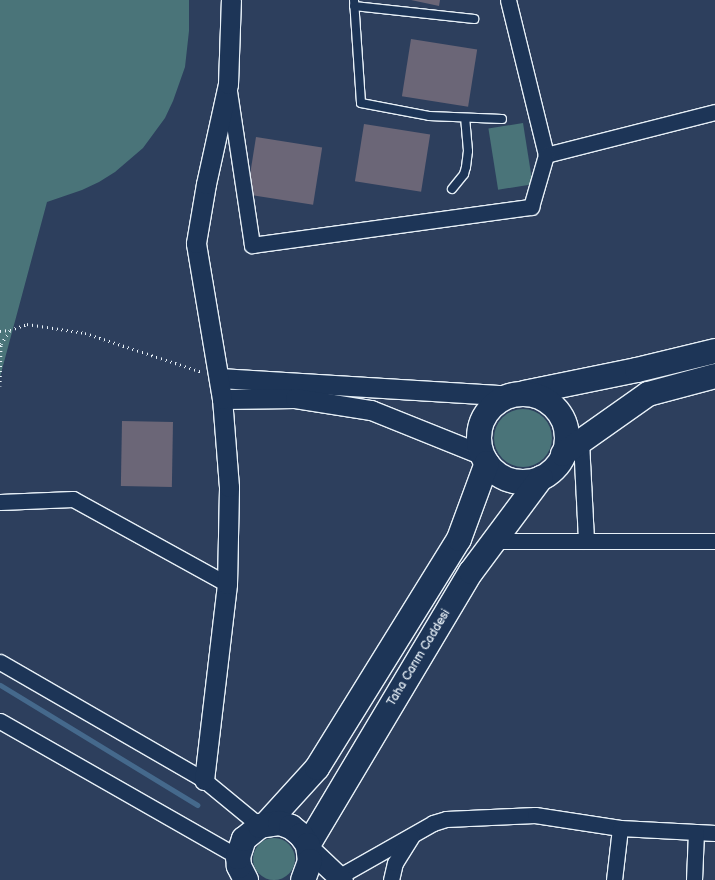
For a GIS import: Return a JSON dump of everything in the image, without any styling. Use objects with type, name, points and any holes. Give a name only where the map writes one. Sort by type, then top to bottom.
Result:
[{"type":"main road","points":[[715,351],[637,370],[515,395],[491,407],[484,416],[479,438],[485,459],[503,477],[515,481],[529,482],[541,478],[551,472],[572,448],[648,394],[715,376]]},
{"type":"main road","points":[[515,395],[544,400],[561,418],[566,430],[566,442],[572,448]]},
{"type":"main road","points":[[239,871],[244,838],[264,824],[317,768],[459,539],[485,459]]},
{"type":"main road","name":"Taha Carım Caddesi","points":[[308,847],[471,572],[541,478]]},
{"type":"main road","points":[[264,824],[280,823],[291,827],[301,835],[308,847],[340,878]]},
{"type":"main road","points":[[303,880],[310,861],[308,847]]},
{"type":"street","points":[[204,780],[227,584],[229,487],[222,399],[196,243],[206,184],[228,84],[231,0]]},
{"type":"street","points":[[228,84],[252,245],[532,207],[546,155],[508,0]]},
{"type":"street","points":[[546,155],[715,112]]},
{"type":"street","points":[[219,378],[515,395]]},
{"type":"street","points":[[222,399],[294,398],[371,410],[485,459]]},
{"type":"street","points":[[572,448],[586,541]]},
{"type":"street","points":[[0,502],[73,499],[227,584]]},
{"type":"street","points":[[494,541],[715,541]]},
{"type":"street","points":[[0,662],[204,780],[264,824]]},
{"type":"street","points":[[0,721],[239,871]]},
{"type":"street","points":[[340,878],[412,835],[446,819],[535,815],[620,828],[715,833]]},
{"type":"street","points":[[614,880],[620,828]]},
{"type":"street","points":[[694,880],[696,832]]},
{"type":"street","points":[[391,880],[395,863],[412,835]]},
{"type":"lane","points":[[474,18],[354,3],[361,103],[429,116],[502,120]]},
{"type":"lane","points":[[452,189],[464,174],[466,168],[468,151],[465,118]]},
{"type":"path","points":[[0,331],[10,330],[26,324],[85,333],[219,378]]},
{"type":"path","points":[[0,386],[0,344],[10,330]]},
{"type":"green space","points":[[0,0],[189,0],[189,31],[185,67],[173,101],[165,118],[143,148],[115,172],[99,182],[47,202],[0,377]]},
{"type":"green space","points":[[523,123],[533,184],[498,190],[488,128]]},
{"type":"green space","points":[[517,409],[529,409],[544,417],[552,432],[552,444],[544,459],[529,467],[517,467],[502,459],[494,444],[494,432],[502,417]]},
{"type":"green space","points":[[278,838],[286,841],[292,847],[295,859],[292,871],[286,877],[270,880],[262,877],[256,871],[253,855],[256,847],[262,841]]},
{"type":"building","points":[[411,0],[440,0],[439,6]]},
{"type":"building","points":[[411,39],[477,49],[468,107],[402,96]]},
{"type":"building","points":[[364,124],[430,134],[421,192],[355,181]]},
{"type":"building","points":[[256,137],[322,147],[313,205],[247,194]]},
{"type":"building","points":[[122,421],[173,422],[172,487],[121,486]]},
{"type":"waterway","points":[[0,685],[197,805]]}]
